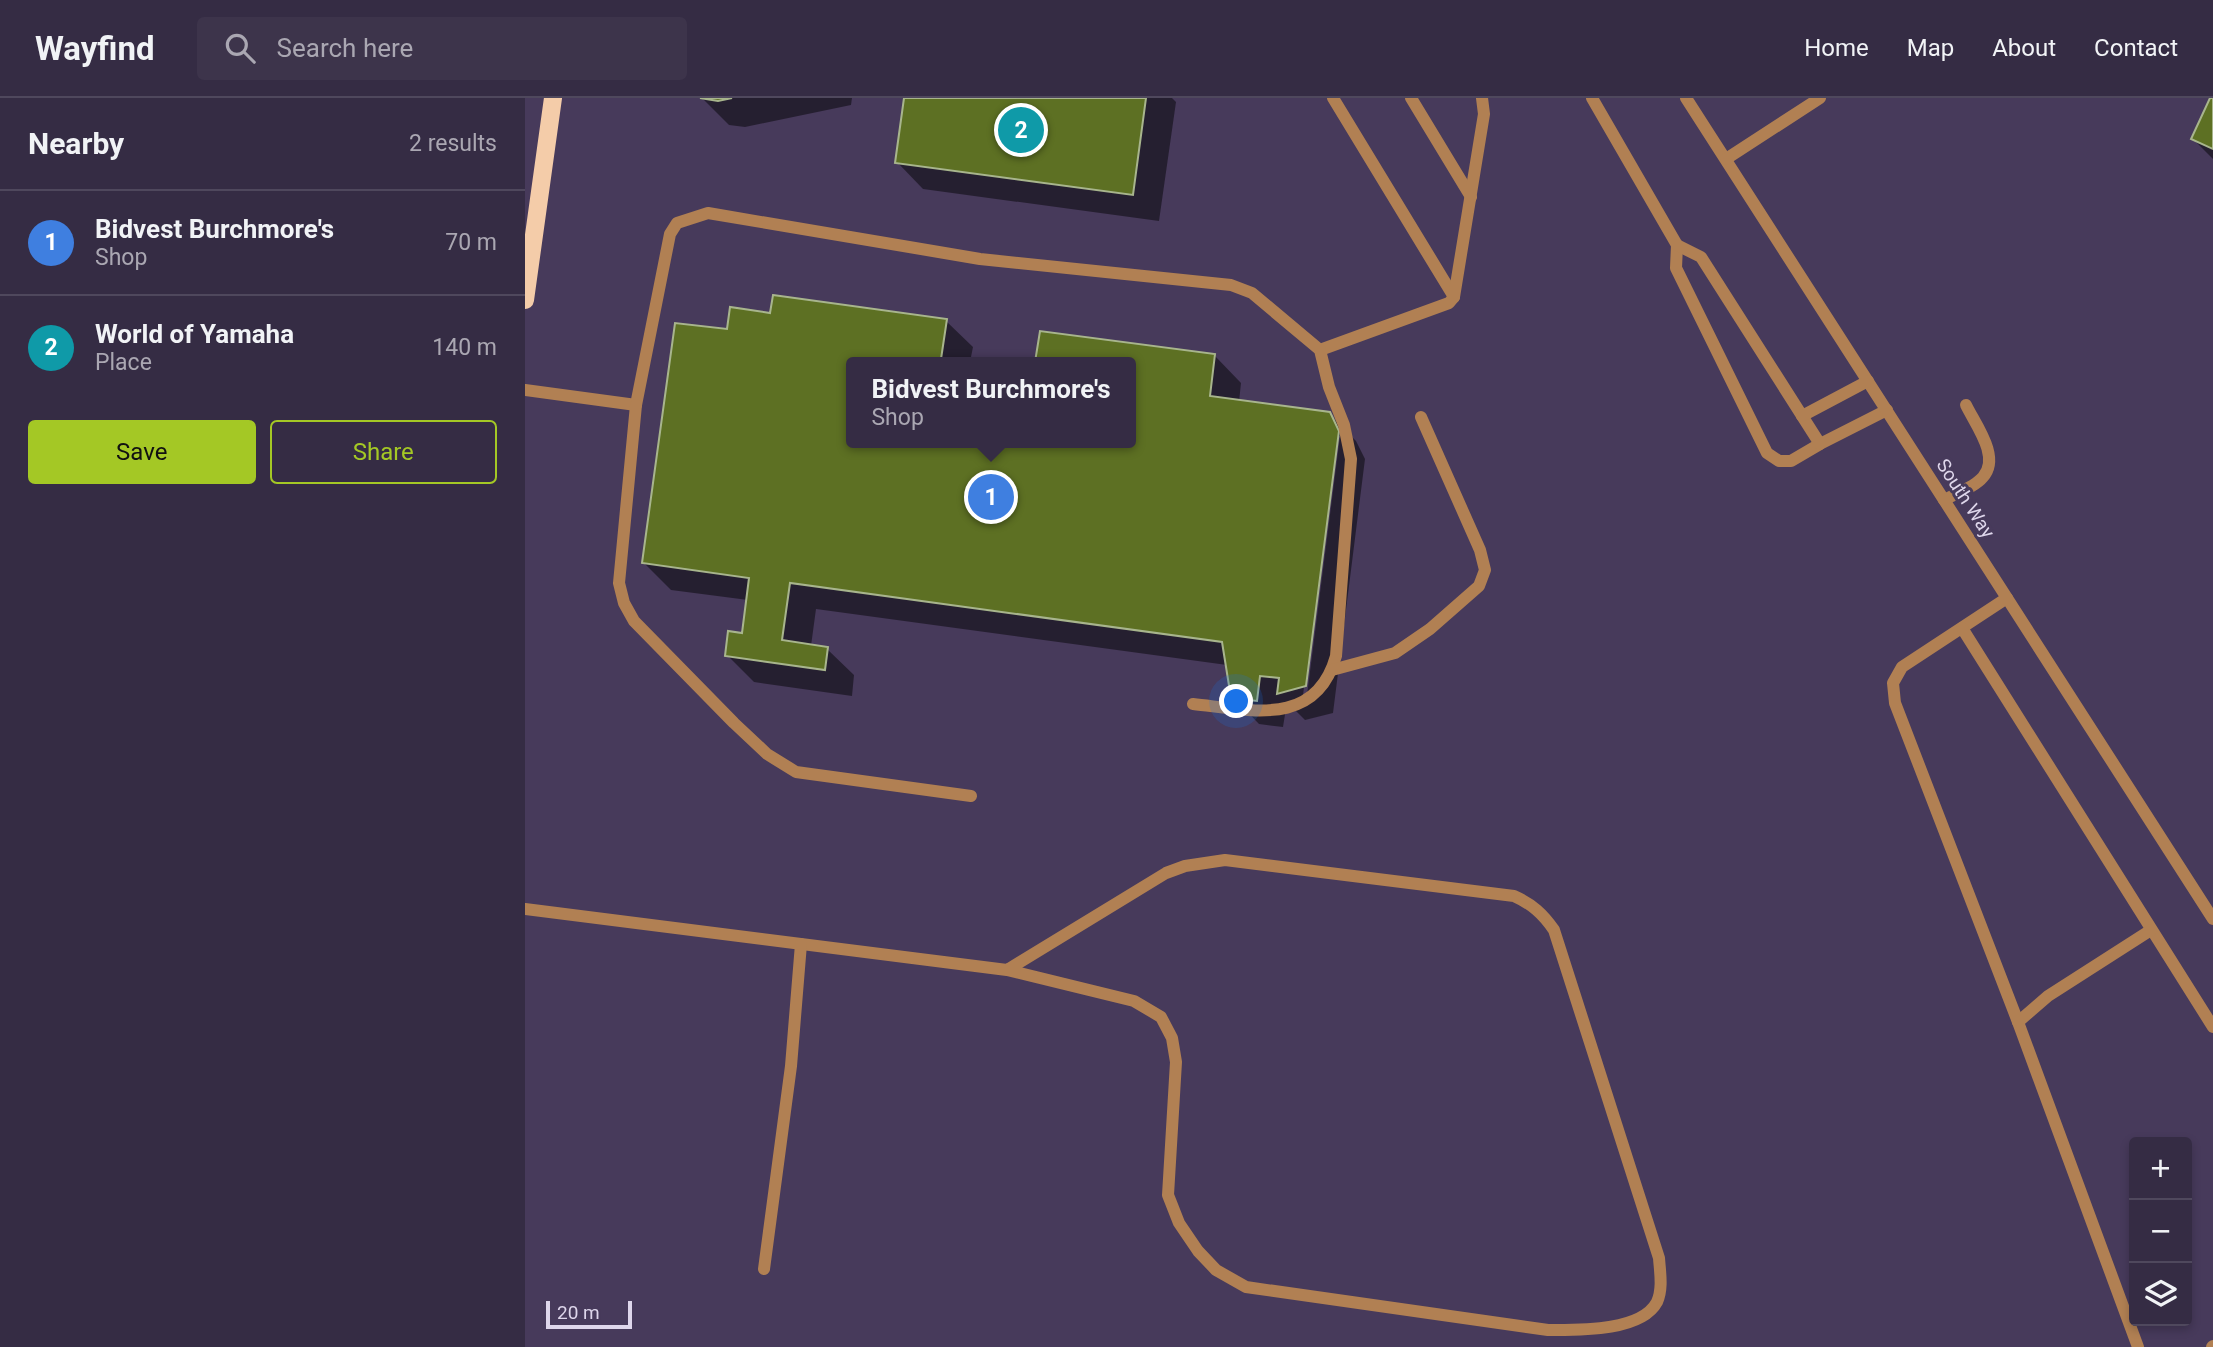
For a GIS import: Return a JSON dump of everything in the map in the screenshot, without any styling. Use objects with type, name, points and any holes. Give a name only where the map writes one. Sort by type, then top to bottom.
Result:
[{"type":"main road","points":[[525,300],[553,98]]},
{"type":"street","points":[[1333,98],[1454,296]]},
{"type":"street","points":[[1411,98],[1471,197]]},
{"type":"street","points":[[1321,350],[1449,303],[1454,296],[1484,114],[1482,98]]},
{"type":"street","points":[[1592,98],[1677,245],[1676,268],[1767,453],[1779,461],[1791,461],[1819,444],[1887,411]]},
{"type":"street","name":"South Way","points":[[1686,98],[2213,919]]},
{"type":"street","points":[[1726,159],[1820,98]]},
{"type":"street","points":[[971,796],[796,772],[767,754],[742,731],[635,621],[624,603],[619,583],[636,405],[670,234],[677,223],[708,212],[980,258],[1231,285],[1252,293],[1321,350],[1329,387],[1344,425],[1351,459],[1341,611],[1332,670],[1323,688],[1308,700],[1286,708],[1262,712],[1193,704]]},
{"type":"street","points":[[1677,245],[1701,257],[1819,444]]},
{"type":"street","points":[[1802,416],[1868,381]]},
{"type":"street","points":[[525,390],[636,405]]},
{"type":"street","points":[[1944,500],[1983,478],[1989,465],[1988,449],[1966,405]]},
{"type":"street","points":[[1332,670],[1395,653],[1430,629],[1479,586],[1485,569],[1480,550],[1421,417]]},
{"type":"street","points":[[2007,598],[1902,667],[1893,683],[1895,703],[2018,1023],[2138,1347]]},
{"type":"street","points":[[1962,628],[2213,1027]]},
{"type":"street","points":[[525,909],[1007,970],[1134,1001],[1149,1008],[1167,1026],[1172,1038],[1175,1062],[1168,1195],[1179,1223],[1198,1251],[1216,1270],[1246,1287],[1548,1330],[1579,1330],[1637,1320],[1646,1315],[1657,1302],[1661,1279],[1659,1258],[1554,930],[1543,914],[1529,903],[1514,896],[1225,860],[1204,862],[1166,873],[1007,970]]},
{"type":"street","points":[[2018,1023],[2048,996],[2151,930]]},
{"type":"street","points":[[764,1269],[790,1066],[801,944]]},
{"type":"building","points":[[700,98],[732,98],[718,101]]},
{"type":"building","points":[[904,98],[1146,98],[1133,195],[895,163]]},
{"type":"building","points":[[2210,98],[2213,98],[2213,149],[2191,139]]},
{"type":"building","points":[[773,295],[947,319],[941,357],[846,357],[846,448],[1136,448],[1136,357],[1036,357],[1040,331],[1215,354],[1210,396],[1330,412],[1339,431],[1306,686],[1277,694],[1279,678],[1260,676],[1257,701],[1231,698],[1222,642],[790,583],[782,640],[828,647],[825,670],[725,656],[728,631],[742,633],[749,578],[642,563],[675,323],[727,329],[730,307],[770,313]]},
{"type":"place","name":"World of Yamaha","points":[[1021,130]]},
{"type":"place","name":"Bidvest Burchmore's","points":[[991,497]]}]
